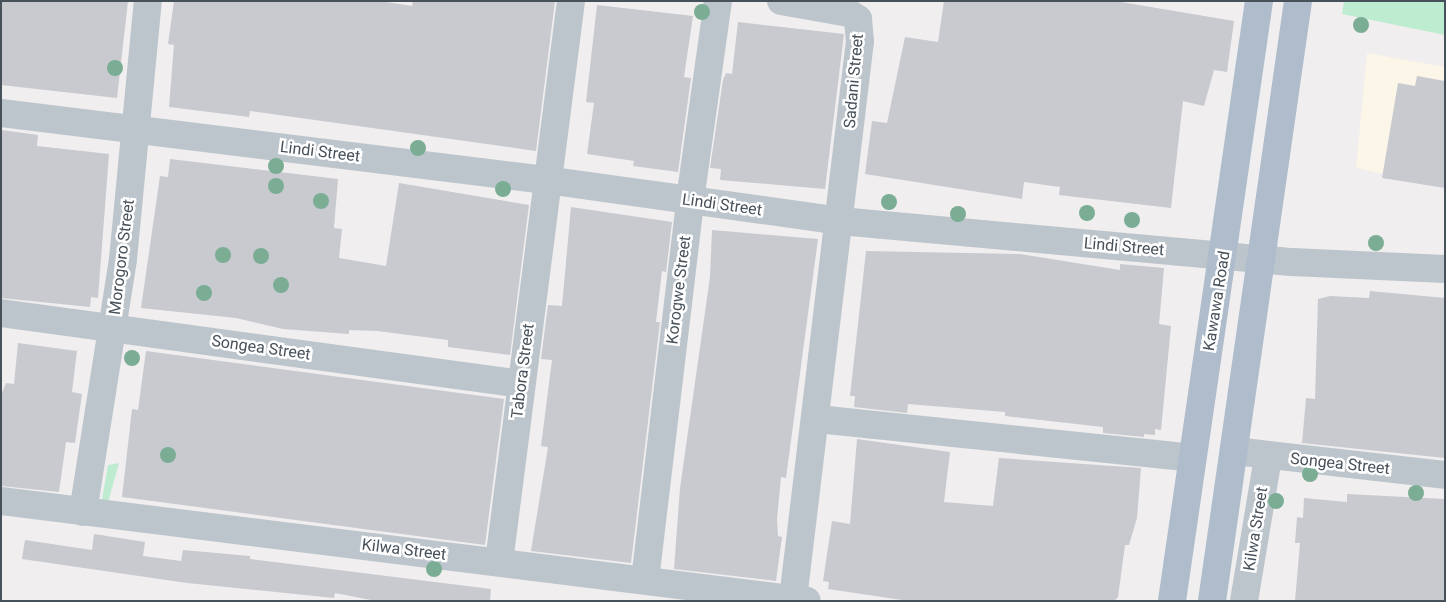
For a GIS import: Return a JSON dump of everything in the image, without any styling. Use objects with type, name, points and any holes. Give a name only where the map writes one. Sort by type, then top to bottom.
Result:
[{"type":"main road","name":"Kawawa Road","points":[[1172,601],[1192,458],[1224,256],[1259,1]]},
{"type":"main road","points":[[1212,601],[1298,1]]},
{"type":"street","name":"Morogoro Street","points":[[83,512],[114,327],[148,1]]},
{"type":"street","name":"Tabora Street","points":[[498,562],[546,180],[571,1]]},
{"type":"street","name":"Korogwe Street","points":[[645,580],[690,200],[718,1]]},
{"type":"street","name":"Sadani Street","points":[[781,1],[849,13],[859,10],[860,41],[817,419],[800,600]]},
{"type":"street","name":"Lindi Street","points":[[1,113],[546,180],[840,221],[1260,260],[1445,269]]},
{"type":"street","name":"Songea Street","points":[[1,313],[521,384]]},
{"type":"street","points":[[817,419],[1192,458]]},
{"type":"street","name":"Songea Street","points":[[1235,451],[1268,457],[1445,474]]},
{"type":"street","name":"Kilwa Street","points":[[1244,601],[1268,457]]},
{"type":"street","name":"Kilwa Street","points":[[1,501],[800,600]]},
{"type":"shaded area","points":[[1367,53],[1445,67],[1445,187],[1356,168]]},
{"type":"green space","points":[[1344,1],[1445,1],[1445,35],[1342,14]]},
{"type":"green space","points":[[119,463],[107,506],[101,505],[108,465]]},
{"type":"building","points":[[1,1],[128,1],[117,98],[1,85]]},
{"type":"building","points":[[174,1],[380,1],[412,6],[413,1],[555,1],[536,151],[250,111],[249,117],[169,107],[174,45],[168,44]]},
{"type":"building","points":[[944,1],[1115,1],[1234,21],[1227,72],[1214,70],[1204,106],[1183,101],[1171,208],[1059,195],[1060,187],[1024,182],[1022,199],[865,174],[872,121],[887,123],[905,37],[938,42]]},
{"type":"building","points":[[597,5],[693,16],[684,77],[691,78],[678,172],[633,166],[634,161],[587,154],[594,103],[586,102]]},
{"type":"building","points":[[738,22],[844,34],[825,189],[720,180],[721,169],[710,168],[723,80],[726,73],[732,74]]},
{"type":"building","points":[[1417,76],[1445,81],[1445,188],[1382,178],[1398,83],[1415,86]]},
{"type":"building","points":[[1,130],[38,135],[37,146],[109,154],[98,298],[91,297],[90,307],[1,298]]},
{"type":"building","points":[[170,159],[338,179],[334,228],[342,229],[339,258],[386,266],[399,183],[529,205],[510,355],[448,347],[448,340],[377,331],[349,330],[349,334],[283,329],[236,318],[141,308],[160,176],[168,177]]},
{"type":"building","points":[[571,207],[672,222],[666,272],[662,271],[656,322],[660,322],[631,563],[531,551],[548,447],[541,446],[552,360],[541,359],[548,305],[562,306]]},
{"type":"building","points":[[712,230],[818,239],[786,478],[781,477],[777,519],[778,536],[782,537],[776,581],[674,569],[680,488],[710,277]]},
{"type":"building","points":[[866,251],[1020,254],[1120,270],[1120,264],[1164,268],[1159,324],[1171,326],[1161,430],[1155,429],[1155,435],[1144,434],[1144,437],[1103,433],[1103,427],[1005,416],[1005,412],[908,404],[907,413],[854,407],[855,396],[850,396]]},
{"type":"building","points":[[1370,291],[1445,298],[1445,458],[1302,443],[1306,398],[1315,399],[1318,299],[1330,296],[1369,298]]},
{"type":"building","points":[[18,343],[77,351],[72,392],[82,394],[75,443],[66,442],[59,492],[1,486],[1,395],[6,383],[14,384]]},
{"type":"building","points":[[146,351],[504,399],[485,545],[122,497],[132,409],[138,410]]},
{"type":"building","points":[[857,439],[950,452],[944,502],[993,506],[999,458],[1141,468],[1137,518],[1129,545],[1125,545],[1118,597],[1114,601],[909,601],[828,589],[829,582],[823,581],[832,521],[850,524]]},
{"type":"building","points":[[1347,494],[1445,499],[1445,601],[1295,601],[1300,543],[1295,543],[1297,517],[1303,518],[1304,498],[1347,502]]},
{"type":"building","points":[[94,534],[145,542],[143,556],[181,561],[183,550],[250,556],[250,559],[491,589],[490,601],[376,601],[335,593],[334,598],[187,583],[22,559],[25,540],[92,550]]}]
